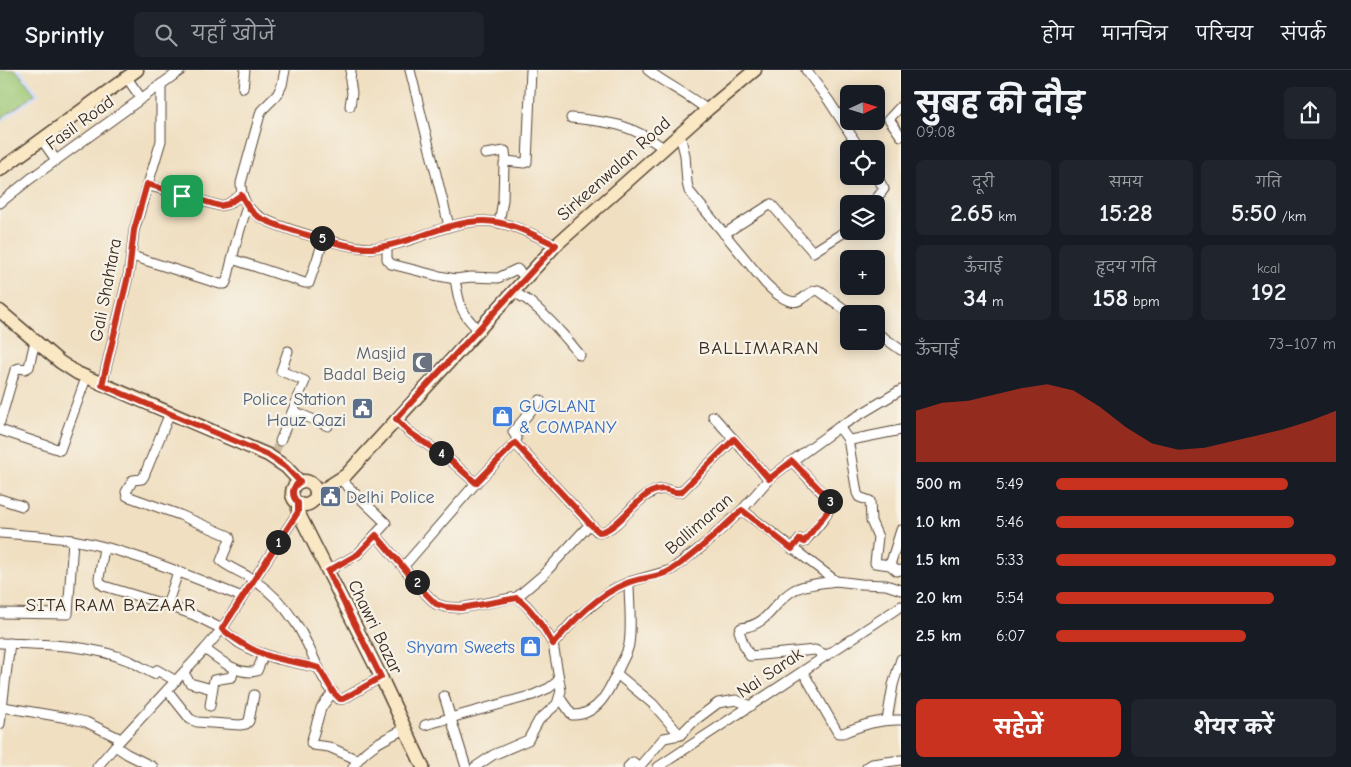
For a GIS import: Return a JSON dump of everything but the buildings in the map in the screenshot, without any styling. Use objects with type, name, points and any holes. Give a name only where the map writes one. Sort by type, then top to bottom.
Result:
[{"type":"street","name":"Fasil Road","points":[[0,203],[181,70]]},
{"type":"street","points":[[243,88],[245,70]]},
{"type":"street","points":[[285,70],[282,85],[277,95],[261,111],[241,183],[241,195],[247,206],[257,216],[288,229],[352,246],[369,248],[387,246],[449,226],[485,221],[499,223],[556,245]]},
{"type":"street","points":[[350,106],[352,93],[351,70]]},
{"type":"street","points":[[410,70],[449,226]]},
{"type":"street","points":[[506,161],[527,162],[531,70]]},
{"type":"street","points":[[648,70],[707,110]]},
{"type":"street","name":"Sirkeenwalan Road","points":[[316,494],[340,479],[556,245],[707,110],[755,70]]},
{"type":"street","points":[[806,70],[854,140]]},
{"type":"street","points":[[130,72],[141,98]]},
{"type":"street","points":[[0,170],[130,72]]},
{"type":"street","points":[[0,164],[79,104],[130,72]]},
{"type":"street","name":"Gali Shahtara","points":[[102,385],[132,256],[134,230],[161,141],[161,84]]},
{"type":"street","points":[[901,106],[889,119],[901,136]]},
{"type":"street","points":[[571,118],[622,125],[644,135],[665,149]]},
{"type":"street","points":[[680,135],[685,155],[686,183],[689,191],[765,283],[780,296],[797,302],[814,290],[818,290],[840,306]]},
{"type":"street","points":[[42,140],[56,160]]},
{"type":"street","points":[[486,154],[505,151],[503,200],[499,223]]},
{"type":"street","points":[[147,184],[220,206],[228,204],[241,195]]},
{"type":"street","points":[[724,234],[771,204],[813,252],[840,234]]},
{"type":"street","points":[[132,256],[225,284],[228,280],[247,206]]},
{"type":"street","points":[[232,259],[305,284],[309,283],[324,239]]},
{"type":"street","points":[[387,246],[387,259],[392,264],[456,279],[471,277],[498,278],[517,269],[526,278]]},
{"type":"street","points":[[456,279],[460,307],[467,320],[478,329]]},
{"type":"street","points":[[514,291],[520,297],[528,300],[559,329],[580,355]]},
{"type":"street","points":[[0,311],[60,362],[86,378],[273,455],[300,482]]},
{"type":"street","points":[[885,338],[901,350]]},
{"type":"street","points":[[0,422],[15,370],[17,368],[25,369],[29,367],[35,341]]},
{"type":"street","points":[[280,441],[305,382],[281,371],[288,351]]},
{"type":"street","points":[[0,430],[60,450],[86,378]]},
{"type":"street","name":"Ballimaran","points":[[553,644],[575,619],[612,590],[629,582],[671,570],[704,545],[742,510],[769,479],[792,461],[839,427],[901,390]]},
{"type":"street","points":[[404,566],[476,483],[515,443],[517,438],[513,432],[540,400]]},
{"type":"street","points":[[293,411],[328,426]]},
{"type":"street","points":[[170,413],[144,476],[131,482],[126,494],[229,536],[230,539],[221,561],[254,580],[295,621],[306,638],[319,668],[333,692],[340,699],[381,677]]},
{"type":"street","points":[[713,416],[769,479]]},
{"type":"street","points":[[396,419],[409,432],[450,460],[476,483]]},
{"type":"street","points":[[839,427],[848,439],[857,493],[859,497],[870,502],[871,522],[878,537],[875,562],[876,564],[890,566],[894,570],[901,570]]},
{"type":"street","points":[[848,439],[853,440],[901,430]]},
{"type":"street","points":[[515,443],[590,524],[599,532],[604,532],[614,525],[636,503],[652,492],[666,488],[680,493],[734,439]]},
{"type":"street","points":[[792,461],[830,500],[831,506],[829,512],[804,542],[800,539],[792,549]]},
{"type":"street","points":[[328,571],[358,554],[385,525],[385,521],[340,479]]},
{"type":"street","points":[[97,767],[118,742],[206,649],[222,629],[298,507],[312,501],[316,490],[312,483],[308,481],[297,483],[293,490],[298,507]]},
{"type":"street","points":[[0,499],[22,506]]},
{"type":"street","name":"Chawri Bazar","points":[[298,507],[423,767]]},
{"type":"street","points":[[742,510],[836,581]]},
{"type":"street","points":[[376,535],[436,604],[461,608],[517,598],[543,575],[590,524]]},
{"type":"street","points":[[890,566],[901,530]]},
{"type":"street","points":[[0,533],[73,540],[104,548],[178,572],[242,597]]},
{"type":"street","points":[[0,613],[68,614],[73,540]]},
{"type":"street","points":[[104,548],[99,578],[100,583],[104,586],[194,615],[222,629],[239,643],[264,654],[319,668]]},
{"type":"street","points":[[167,605],[178,572]]},
{"type":"street","points":[[826,655],[815,650],[750,656],[738,632],[741,628],[751,627],[762,621],[793,590],[800,586],[836,581],[886,585],[901,590]]},
{"type":"street","points":[[560,698],[572,715],[582,714],[601,702],[617,674],[628,648],[630,618],[629,582]]},
{"type":"street","points":[[475,767],[493,755],[528,740],[539,720],[557,704],[560,698],[561,691],[553,644],[525,604],[517,598]]},
{"type":"street","name":"Nai Sarak","points":[[659,767],[901,606]]},
{"type":"street","points":[[0,643],[97,651],[129,661],[154,674],[157,670],[176,681]]},
{"type":"street","points":[[0,724],[10,643]]},
{"type":"street","points":[[206,649],[234,668],[253,672],[257,671],[264,654]]},
{"type":"street","points":[[887,720],[893,685],[901,659]]},
{"type":"street","points":[[210,706],[214,680],[232,677],[234,668]]},
{"type":"street","points":[[802,672],[838,733],[843,733],[869,723],[901,720]]},
{"type":"street","points":[[184,673],[190,683],[212,689]]},
{"type":"street","points":[[617,674],[653,704],[680,735]]},
{"type":"street","points":[[424,725],[533,695],[549,688],[558,681]]},
{"type":"street","points":[[167,690],[190,719],[197,722],[240,725],[246,724],[249,720],[254,695]]},
{"type":"street","points":[[333,692],[321,708],[311,743],[313,745],[329,747],[356,764],[379,742],[405,729]]},
{"type":"street","points":[[444,696],[466,767]]},
{"type":"street","points":[[628,767],[634,762],[639,767],[664,738],[680,735],[718,702],[736,700],[751,706]]},
{"type":"street","points":[[3,707],[86,722],[118,742],[148,766]]},
{"type":"street","points":[[867,767],[872,764],[901,760]]},
{"type":"shaded area","points":[[0,70],[21,70],[40,94],[0,123]]},
{"type":"green space","points":[[0,70],[16,70],[35,94],[0,119]]},
{"type":"tunnel","points":[[275,452],[280,441]]},
{"type":"place","name":"Masjid Badal Beig","points":[[422,363]]},
{"type":"place","name":"Police Station Hauz Qazi","points":[[362,409]]},
{"type":"place","name":"GUGLANI & COMPANY","points":[[503,416]]},
{"type":"place","name":"Delhi Police","points":[[330,497]]},
{"type":"place","name":"Shyam Sweets","points":[[531,647]]},
{"type":"district","name":"BALLIMARAN","points":[[759,348]]},
{"type":"district","name":"SITA RAM BAZAAR","points":[[111,605]]},
{"type":"route","points":[[147,184],[182,196],[220,206],[228,204],[241,195],[247,206],[257,216],[288,229],[352,246],[369,248],[387,246],[449,226],[485,221],[499,223],[556,245],[396,419],[409,432],[450,460],[476,483],[515,443],[597,531],[604,532],[614,525],[636,503],[652,492],[666,488],[680,493],[734,439],[769,479],[792,461],[830,500],[829,512],[804,542],[800,539],[792,549],[742,510],[704,545],[671,570],[666,573],[629,582],[612,590],[595,602],[575,619],[553,644],[547,632],[525,604],[517,598],[514,597],[461,608],[436,604],[376,535],[358,554],[328,571],[381,677],[340,699],[333,692],[319,668],[278,659],[254,651],[239,643],[222,629],[298,512],[298,503],[292,494],[294,486],[300,482],[286,467],[268,455],[126,393],[102,385],[129,272],[134,230],[147,184]]}]
